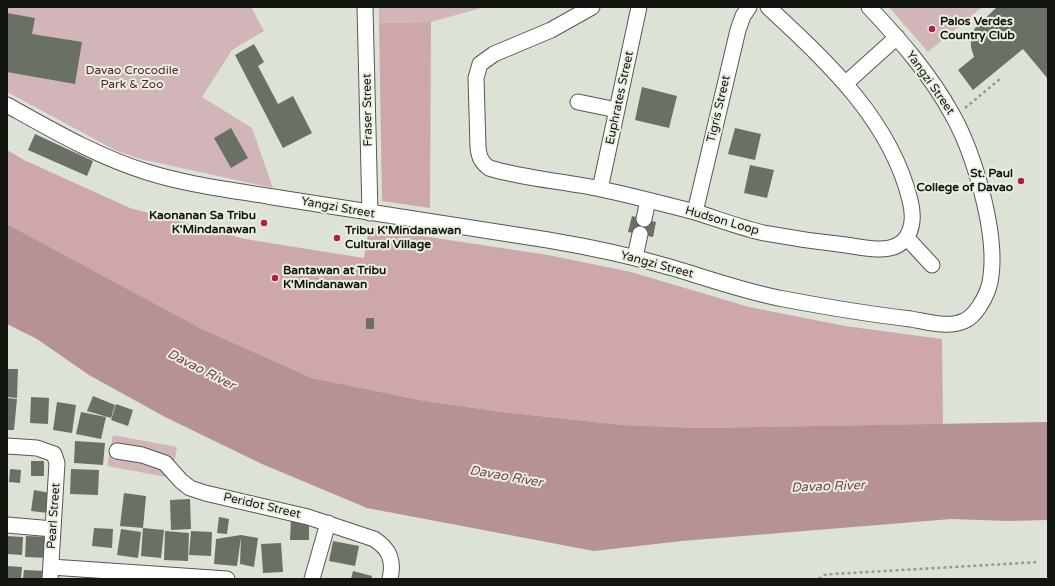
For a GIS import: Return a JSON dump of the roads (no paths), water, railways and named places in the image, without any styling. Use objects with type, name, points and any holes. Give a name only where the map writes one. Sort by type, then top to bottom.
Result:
[{"type":"street","name":"Fraser Street","points":[[366,7],[370,213]]},
{"type":"street","name":"Hudson Loop","points":[[592,7],[551,30],[494,54],[480,64],[476,78],[478,147],[481,159],[489,168],[600,189],[648,200],[763,232],[866,248],[887,249],[899,245],[907,238]]},
{"type":"street","name":"Euphrates Street","points":[[600,189],[639,7]]},
{"type":"street","name":"Tigris Street","points":[[695,212],[738,30],[743,16],[749,7]]},
{"type":"street","points":[[768,7],[846,83],[875,122],[889,146],[908,190],[913,215],[912,226],[907,238],[932,266]]},
{"type":"street","name":"Yangzi Street","points":[[7,105],[100,154],[148,172],[188,182],[370,213],[550,240],[635,257],[753,293],[847,311],[945,324],[962,322],[972,316],[987,292],[992,267],[988,224],[981,190],[969,151],[954,117],[933,83],[897,37],[869,7]]},
{"type":"street","points":[[846,83],[897,37]]},
{"type":"street","points":[[578,102],[617,110]]},
{"type":"street","points":[[644,218],[648,200]]},
{"type":"street","points":[[635,257],[640,234]]},
{"type":"street","name":"Pearl Street","points":[[7,446],[37,448],[54,454],[57,472],[50,573]]},
{"type":"street","name":"Peridot Street","points":[[117,451],[142,455],[165,463],[181,481],[190,488],[328,523],[374,539],[383,544],[392,560],[391,576]]},
{"type":"street","points":[[312,579],[328,523]]},
{"type":"street","points":[[7,525],[53,529]]},
{"type":"street","points":[[50,573],[227,579]]},
{"type":"water","name":"Davao River","points":[[7,224],[200,328],[312,378],[425,401],[503,412],[622,425],[700,428],[1048,422],[1048,520],[1009,521],[951,519],[682,541],[594,551],[367,508],[262,464],[165,417],[89,375],[37,339],[7,324]]},
{"type":"place","name":"Palos Verdes Country Club","points":[[932,29]]},
{"type":"place","name":"St. Paul College of Davao","points":[[1021,181]]},
{"type":"place","name":"Kaonanan Sa Tribu K'Mindanawan","points":[[264,223]]},
{"type":"place","name":"Tribu K'Mindanawan Cultural Village","points":[[337,238]]},
{"type":"place","name":"Bantawan at Tribu K'Mindanawan","points":[[275,278]]},
{"type":"park label","name":"Davao Crocodile Park & Zoo","points":[[132,78]]}]
